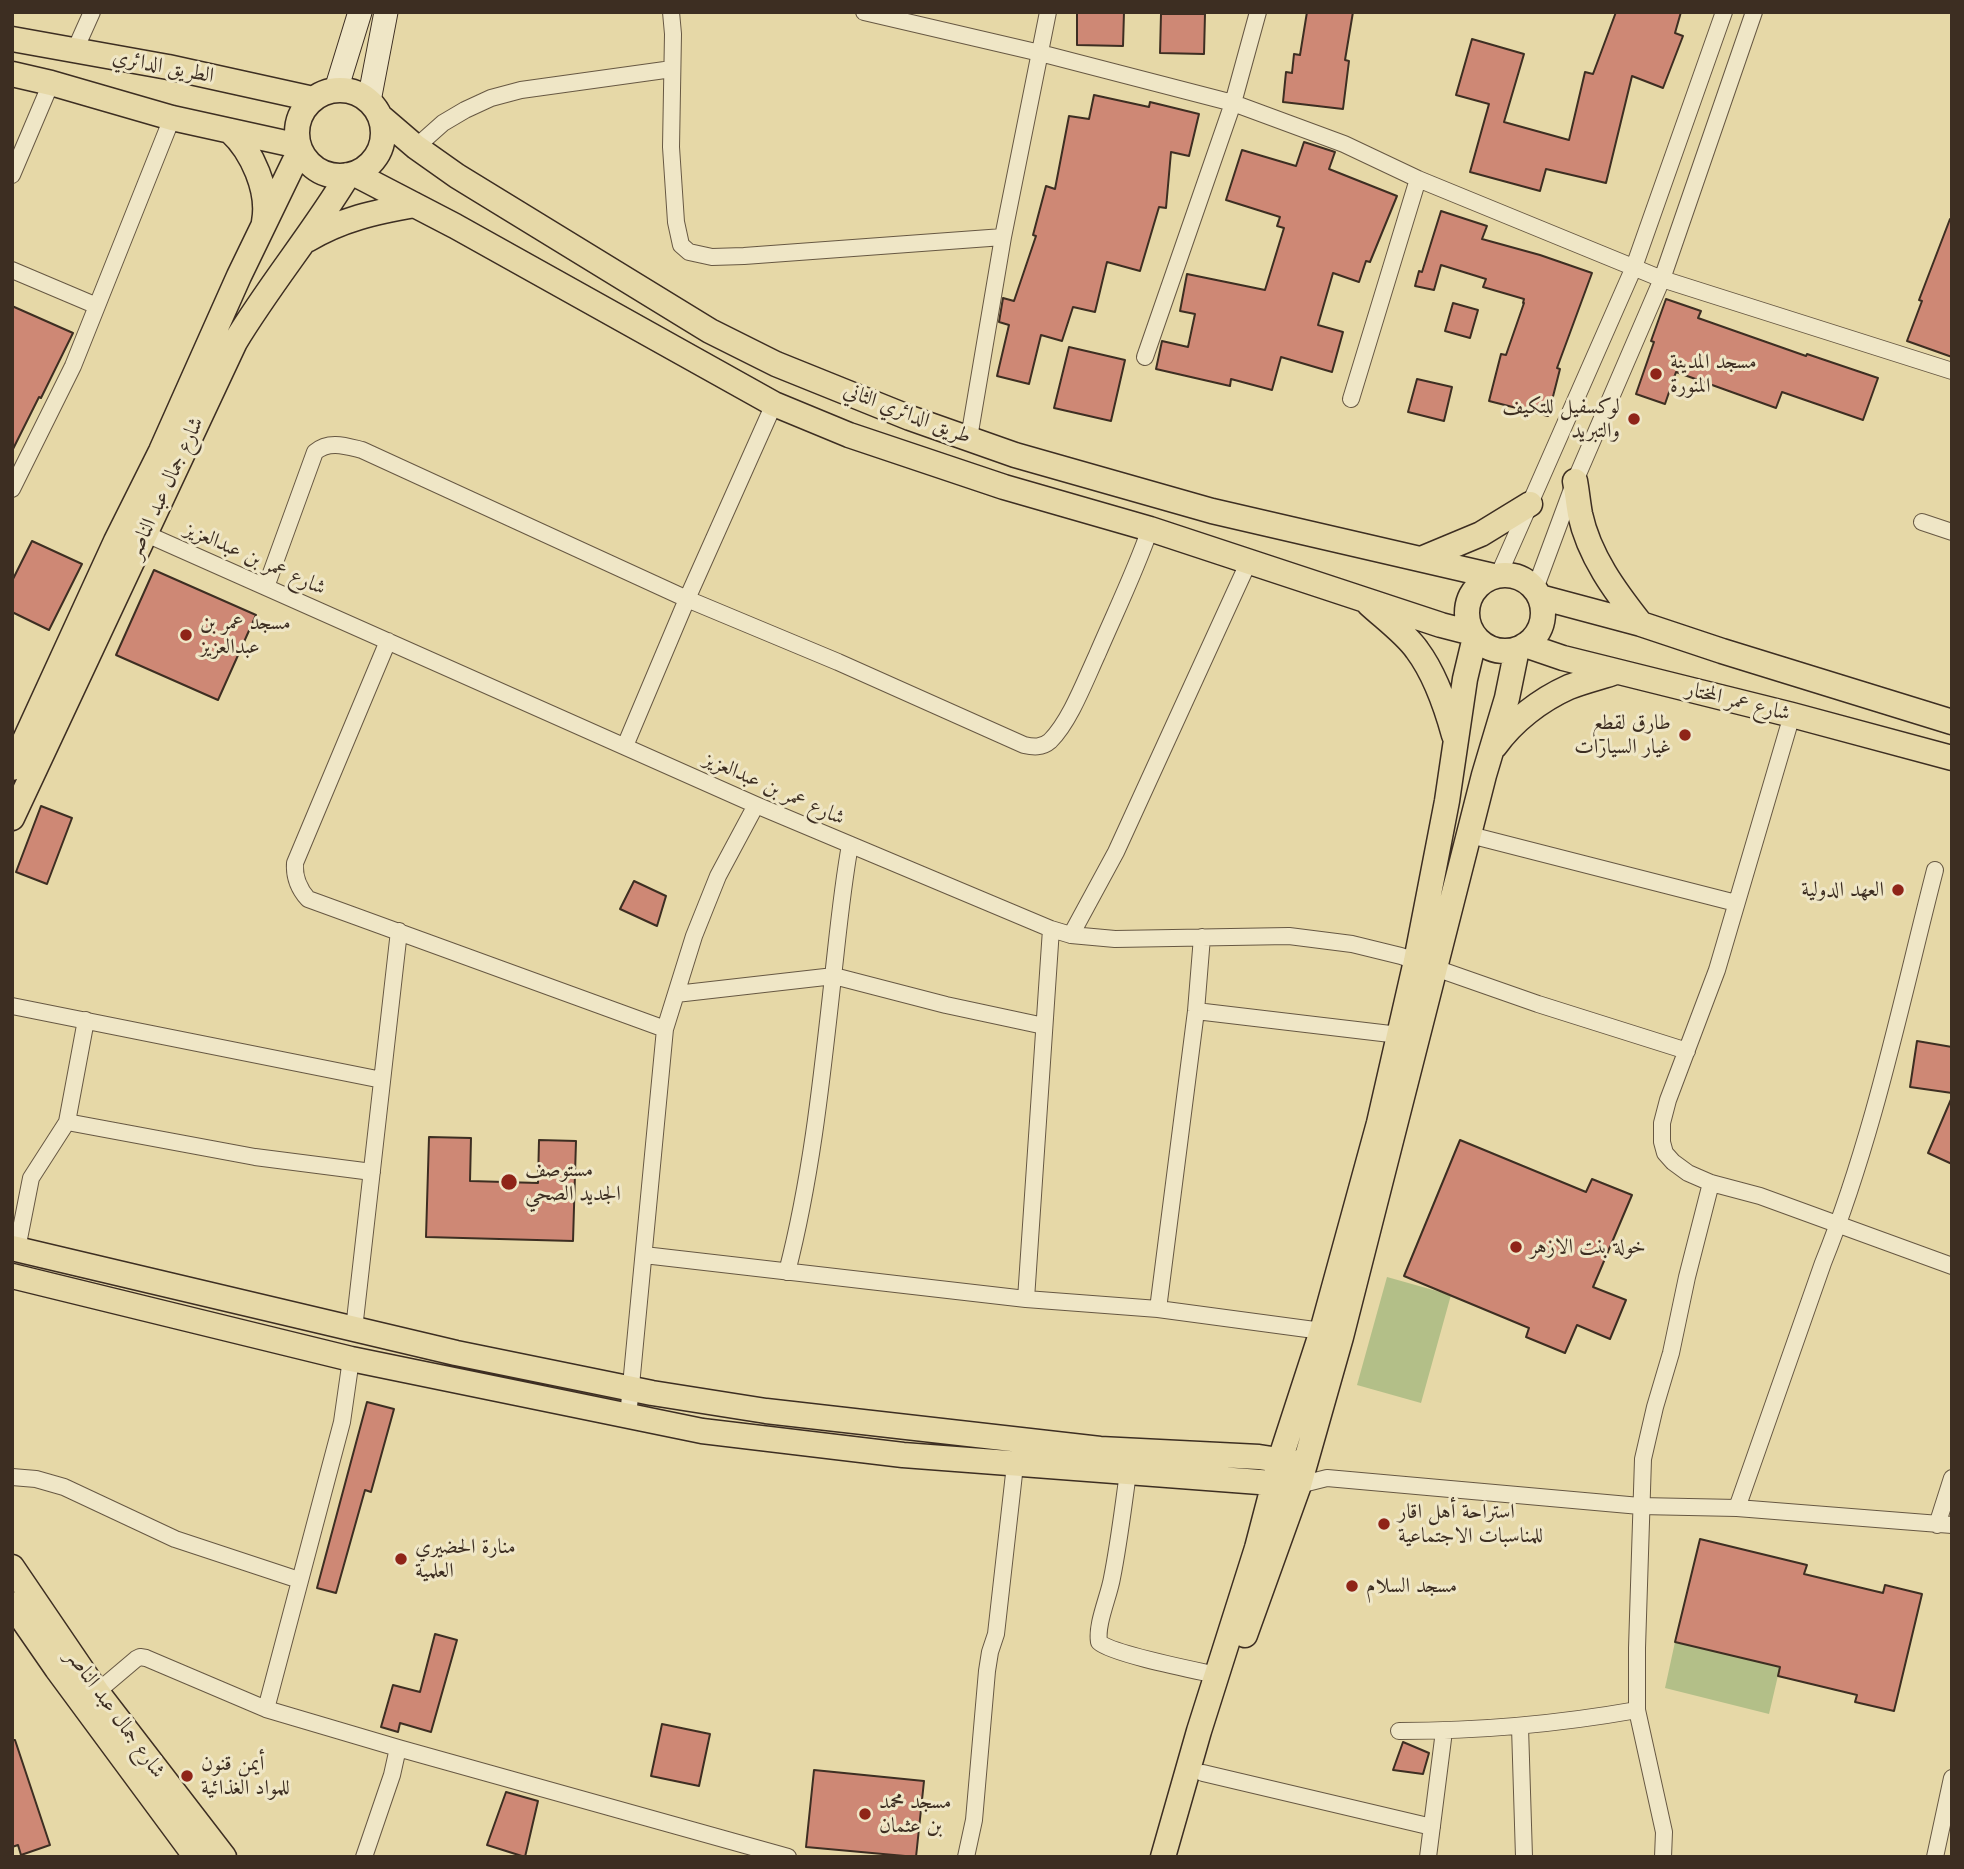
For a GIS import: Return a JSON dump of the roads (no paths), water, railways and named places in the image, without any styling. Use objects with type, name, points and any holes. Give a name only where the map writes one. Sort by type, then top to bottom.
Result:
[{"type":"main road","name":"الطريق الدائري","points":[[12,39],[168,67],[313,99]]},
{"type":"main road","name":"الطريق الدائري","points":[[12,74],[173,118],[300,148]]},
{"type":"main road","points":[[336,90],[359,94],[375,109],[384,130],[377,156],[367,167],[352,174],[329,174],[312,166],[300,148],[297,133],[304,109],[313,99],[336,90]]},
{"type":"main road","name":"طريق الدائري الثاني","points":[[375,109],[416,147],[457,176],[710,331],[776,364],[910,418],[1015,455],[1193,506],[1496,575]]},
{"type":"main road","points":[[230,131],[241,141],[258,172],[264,223]]},
{"type":"main road","name":"شارع جمال عبد الناصر","points":[[12,768],[300,148]]},
{"type":"main road","name":"طريق الدائري الثاني","points":[[352,174],[415,205],[774,404],[849,435],[1004,487],[1150,529],[1474,635]]},
{"type":"main road","name":"شارع جمال عبد الناصر","points":[[12,818],[235,342],[253,312],[352,174]]},
{"type":"main road","points":[[304,242],[349,219],[415,205]]},
{"type":"main road","points":[[897,452],[910,418]]},
{"type":"main road","points":[[1575,481],[1580,516],[1596,558],[1614,589],[1641,624]]},
{"type":"main road","points":[[1421,559],[1481,534],[1530,503]]},
{"type":"main road","points":[[1496,575],[1519,577],[1537,593],[1543,611],[1541,627],[1531,640],[1521,647],[1505,651],[1494,649],[1484,645],[1474,635],[1467,617],[1468,604],[1481,583],[1496,575]]},
{"type":"main road","name":"شارع عمر المختار","points":[[1537,593],[1952,722]]},
{"type":"main road","points":[[1364,598],[1416,649],[1448,713],[1456,744]]},
{"type":"main road","points":[[1163,1857],[1257,1548],[1341,1337],[1426,964],[1447,801],[1474,635]]},
{"type":"main road","points":[[1179,1857],[1289,1473],[1322,1331],[1379,1123],[1399,1035],[1470,835],[1490,752],[1521,647]]},
{"type":"main road","name":"شارع عمر المختار","points":[[1521,647],[1952,758]]},
{"type":"main road","points":[[1490,752],[1503,736],[1536,706],[1569,687],[1616,671]]},
{"type":"main road","points":[[15,1248],[456,1353],[652,1393],[766,1411],[1100,1449],[1212,1454],[1289,1473]]},
{"type":"main road","points":[[12,1276],[351,1359],[702,1431],[903,1455],[1015,1465],[1128,1473],[1289,1473]]},
{"type":"main road","name":"شارع جمال عبد الناصر","points":[[12,1567],[97,1692],[224,1857]]},
{"type":"main road","name":"شارع جمال عبد الناصر","points":[[12,1604],[196,1857]]},
{"type":"street","points":[[75,50],[92,12]]},
{"type":"street","points":[[336,90],[360,12]]},
{"type":"street","points":[[375,109],[386,12]]},
{"type":"street","points":[[671,12],[671,147],[676,222],[681,245],[689,252],[712,257],[744,256],[1003,237]]},
{"type":"street","points":[[863,12],[1040,53],[1233,103],[1344,144],[1418,178],[1662,279],[1952,370]]},
{"type":"street","points":[[969,438],[1003,237],[1048,12]]},
{"type":"street","points":[[1145,357],[1233,103],[1258,12]]},
{"type":"street","points":[[1496,575],[1634,267],[1724,12]]},
{"type":"street","points":[[1537,593],[1575,481],[1662,279],[1754,12]]},
{"type":"street","points":[[416,147],[443,123],[491,98],[532,88],[672,69]]},
{"type":"street","points":[[12,175],[51,83]]},
{"type":"street","points":[[12,489],[73,366],[173,118]]},
{"type":"street","points":[[1351,399],[1418,178]]},
{"type":"street","points":[[12,270],[97,306]]},
{"type":"street","points":[[625,746],[774,404]]},
{"type":"street","points":[[265,587],[315,452],[334,444],[362,450],[687,599],[838,662],[1024,746],[1033,747],[1044,745],[1050,740],[1073,707],[1139,560],[1150,529]]},
{"type":"street","points":[[1922,522],[1952,532]]},
{"type":"street","name":"شارع عمر بن عبدالعزيز","points":[[145,533],[756,804],[1051,929],[1071,935],[1115,939],[1289,936],[1363,947],[1426,964],[1538,1004],[1687,1051]]},
{"type":"street","points":[[1071,935],[1116,852],[1249,561]]},
{"type":"street","points":[[388,641],[295,863],[294,872],[301,891],[309,899],[665,1029]]},
{"type":"street","points":[[1792,715],[1717,970],[1668,1100],[1662,1123],[1661,1142],[1665,1153],[1688,1173],[1760,1196],[1952,1266]]},
{"type":"street","points":[[628,1417],[665,1029],[694,936],[718,876],[756,804]]},
{"type":"street","points":[[1470,835],[1736,903]]},
{"type":"street","points":[[788,1272],[807,1188],[840,907],[850,845]]},
{"type":"street","points":[[1737,1508],[1838,1225],[1889,1058],[1935,870]]},
{"type":"street","points":[[1026,1299],[1051,929]]},
{"type":"street","points":[[354,1329],[399,932]]},
{"type":"street","points":[[1158,1308],[1196,1011],[1202,937]]},
{"type":"street","points":[[676,994],[834,976],[946,1005],[1044,1026]]},
{"type":"street","points":[[12,1006],[382,1080]]},
{"type":"street","points":[[1196,1011],[1399,1035]]},
{"type":"street","points":[[15,1248],[31,1178],[67,1122],[86,1020]]},
{"type":"street","points":[[67,1122],[255,1157],[372,1172]]},
{"type":"street","points":[[1663,1857],[1664,1832],[1637,1710],[1643,1459],[1711,1182]]},
{"type":"street","points":[[644,1255],[1026,1299],[1158,1308],[1322,1331]]},
{"type":"street","points":[[266,1709],[342,1422],[351,1359]]},
{"type":"street","points":[[966,1857],[974,1820],[987,1671],[996,1634],[1015,1465]]},
{"type":"street","points":[[1128,1473],[1112,1580],[1099,1642],[1129,1654],[1217,1675]]},
{"type":"street","points":[[1289,1473],[1640,1506],[1737,1508],[1944,1525],[1952,1479]]},
{"type":"street","points":[[12,1477],[36,1479],[64,1487],[175,1539],[299,1580]]},
{"type":"street","points":[[97,1692],[136,1659],[146,1658],[266,1709],[789,1857]]},
{"type":"street","points":[[1399,1731],[1520,1727],[1583,1720],[1637,1710]]},
{"type":"street","points":[[1520,1727],[1524,1857]]},
{"type":"street","points":[[1427,1857],[1444,1731]]},
{"type":"street","points":[[364,1857],[392,1775],[398,1748]]},
{"type":"street","points":[[1203,1773],[1432,1827]]},
{"type":"street","points":[[1935,1857],[1947,1824],[1952,1778]]},
{"type":"place","name":"مسجد المدينة المنورة","points":[[1656,374]]},
{"type":"place","name":"لوكسفيل للتكيف والتبريد","points":[[1634,419]]},
{"type":"place","name":"مسجد عمر بن عبدالعزيز","points":[[186,635]]},
{"type":"place","name":"طارق لقطع غيار السيارات","points":[[1685,735]]},
{"type":"place","name":"العهد الدولية","points":[[1898,890]]},
{"type":"place","name":"مستوصف الجديد الصحي","points":[[509,1182]]},
{"type":"place","name":"خولة بنت الازهر","points":[[1516,1247]]},
{"type":"place","name":"استراحة أهل اقار للمناسبات الاجتماعية","points":[[1384,1524]]},
{"type":"place","name":"منارة الحضيري العلمية","points":[[401,1559]]},
{"type":"place","name":"مسجد السلام","points":[[1352,1586]]},
{"type":"place","name":"أيمن قنون للمواد الغذائية","points":[[187,1776]]},
{"type":"place","name":"مسجد محمد بن عثمان","points":[[865,1814]]}]
